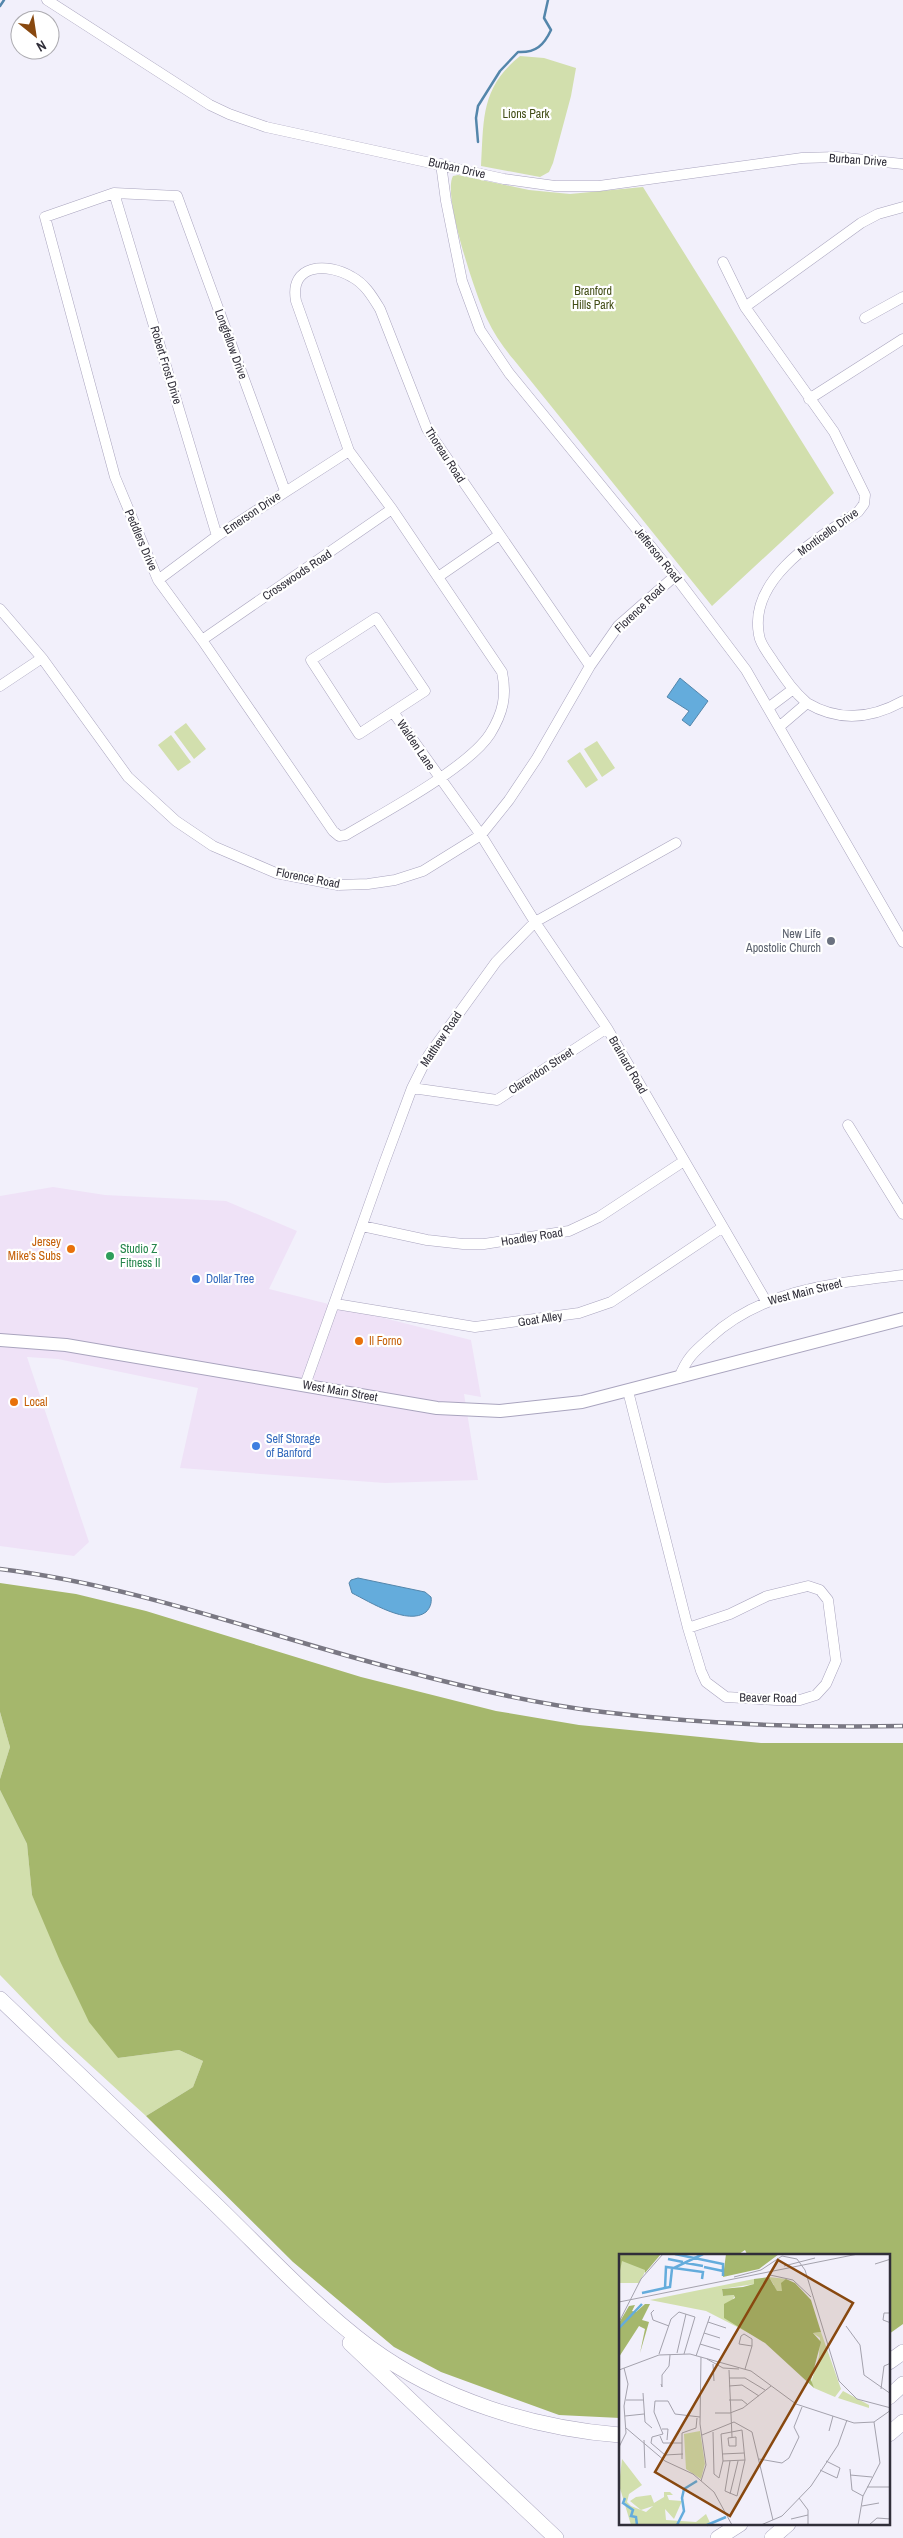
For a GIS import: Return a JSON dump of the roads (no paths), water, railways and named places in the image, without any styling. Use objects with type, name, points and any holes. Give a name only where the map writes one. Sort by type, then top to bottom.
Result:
[{"type":"highway","points":[[0,1999],[306,2291],[375,2351],[438,2387],[495,2410],[553,2426],[619,2435]]},
{"type":"highway","points":[[0,2010],[556,2538]]},
{"type":"highway","points":[[890,2361],[903,2352]]},
{"type":"highway","points":[[890,2396],[903,2384]]},
{"type":"highway","points":[[890,2433],[903,2422]]},
{"type":"highway","points":[[718,2538],[737,2526]]},
{"type":"highway","points":[[730,2538],[744,2526]]},
{"type":"highway","points":[[772,2538],[786,2526]]},
{"type":"highway","points":[[782,2538],[794,2526]]},
{"type":"main road","name":"West Main Street","points":[[0,1340],[66,1345],[437,1408],[500,1411],[564,1406],[903,1319]]},
{"type":"street","name":"Burban Drive","points":[[47,0],[183,88],[229,114],[266,126],[529,183],[576,187],[599,186],[802,158],[837,157],[903,164]]},
{"type":"street","name":"Jefferson Road","points":[[441,164],[444,193],[462,281],[480,330],[509,373],[720,633],[768,708],[903,942]]},
{"type":"street","name":"Peddlers Drive","points":[[177,196],[114,193],[45,217],[114,477],[158,580],[339,836],[346,835],[438,778],[472,753],[489,735],[500,713],[506,690],[502,672],[392,509],[349,451],[296,301]]},
{"type":"street","name":"Robert Frost Drive","points":[[114,193],[217,536]]},
{"type":"street","name":"Longfellow Drive","points":[[177,196],[285,491]]},
{"type":"street","points":[[745,307],[861,223],[878,214],[903,207]]},
{"type":"street","name":"Monticello Drive","points":[[724,262],[745,307],[834,432],[865,495],[864,504],[858,512],[798,551],[765,592],[758,608],[758,635],[792,690],[818,709],[842,714],[867,716],[884,712],[903,701]]},
{"type":"street","name":"Thoreau Road","points":[[296,301],[293,288],[298,276],[313,268],[329,269],[352,276],[369,290],[380,308],[427,429],[590,666]]},
{"type":"street","points":[[865,318],[903,297]]},
{"type":"street","points":[[809,399],[903,340]]},
{"type":"street","name":"Emerson Drive","points":[[158,580],[217,536],[349,451]]},
{"type":"street","name":"Crosswoods Road","points":[[202,640],[392,509]]},
{"type":"street","points":[[438,577],[499,535]]},
{"type":"street","name":"Florence Road","points":[[0,609],[42,658],[128,777],[176,821],[213,846],[244,861],[306,880],[338,885],[368,884],[396,880],[423,871],[481,835],[509,800],[537,758],[590,666],[618,626],[675,576]]},
{"type":"street","points":[[376,618],[425,691],[393,712],[359,734],[311,660],[376,618]]},
{"type":"street","points":[[0,686],[42,658]]},
{"type":"street","points":[[768,708],[792,690]]},
{"type":"street","points":[[779,727],[807,702]]},
{"type":"street","name":"Walden Lane","points":[[393,712],[438,778]]},
{"type":"street","points":[[438,778],[481,835]]},
{"type":"street","name":"Brainard Road","points":[[481,835],[535,922],[607,1028],[766,1301]]},
{"type":"street","name":"Matthew Road","points":[[305,1385],[336,1304],[412,1088],[428,1056],[496,962],[535,922],[676,843]]},
{"type":"street","name":"Clarendon Street","points":[[412,1088],[497,1100],[607,1028]]},
{"type":"street","points":[[848,1125],[903,1214]]},
{"type":"street","name":"Hoadley Road","points":[[362,1226],[427,1240],[463,1244],[484,1244],[569,1231],[599,1217],[684,1161]]},
{"type":"street","name":"Goat Alley","points":[[336,1304],[475,1327],[491,1327],[579,1313],[611,1302],[722,1227]]},
{"type":"street","name":"West Main Street","points":[[679,1378],[687,1358],[722,1327],[766,1301],[831,1284],[903,1275]]},
{"type":"street","name":"Beaver Road","points":[[628,1391],[688,1628],[701,1672],[706,1682],[726,1697],[800,1700],[816,1695],[826,1684],[836,1661],[828,1600],[820,1590],[808,1586],[767,1596],[730,1614],[688,1628]]},
{"type":"water","points":[[680,678],[708,701],[690,726],[682,720],[689,711],[667,697]]},
{"type":"water","points":[[358,1578],[425,1592],[431,1597],[429,1609],[418,1616],[409,1616],[399,1615],[379,1607],[352,1593],[349,1583],[351,1580]]},
{"type":"waterway","points":[[0,6],[4,0]]},
{"type":"waterway","points":[[478,142],[476,118],[478,106],[500,71],[518,52],[530,51],[539,47],[551,30],[544,18],[548,0]]},
{"type":"railway","points":[[0,1569],[104,1587],[205,1614],[357,1659],[554,1705],[640,1716],[715,1722],[790,1726],[903,1726]]},
{"type":"place","name":"New Life Apostolic Church","points":[[831,941]]},
{"type":"place","name":"Jersey Mike's Subs","points":[[71,1249]]},
{"type":"place","name":"Studio Z Fitness II","points":[[110,1256]]},
{"type":"place","name":"Dollar Tree","points":[[196,1279]]},
{"type":"place","name":"Il Forno","points":[[359,1341]]},
{"type":"place","name":"Local","points":[[14,1402]]},
{"type":"place","name":"Self Storage of Banford","points":[[256,1446]]},
{"type":"park label","name":"Lions Park","points":[[526,114]]},
{"type":"park label","name":"Branford Hills Park","points":[[593,298]]}]
